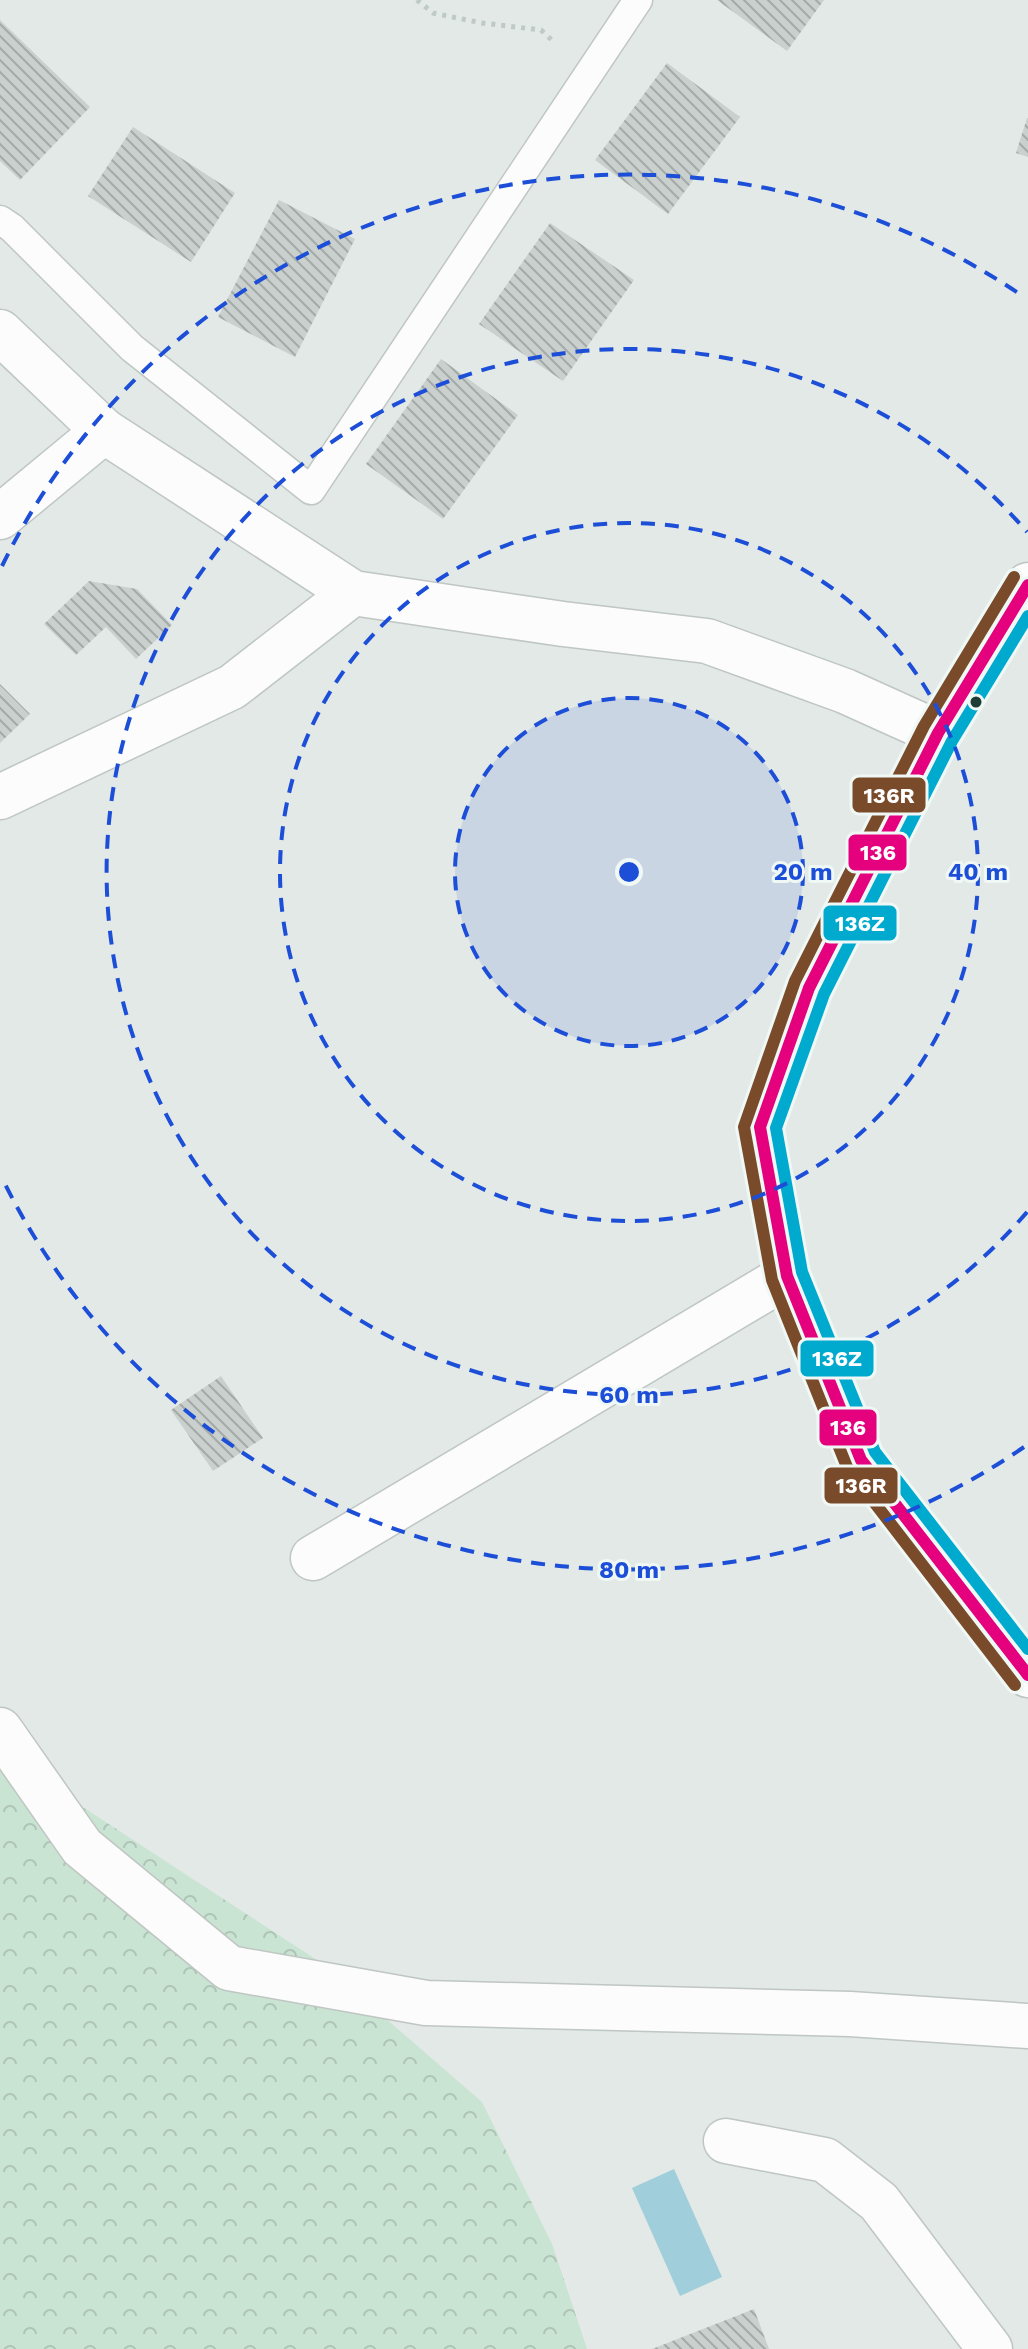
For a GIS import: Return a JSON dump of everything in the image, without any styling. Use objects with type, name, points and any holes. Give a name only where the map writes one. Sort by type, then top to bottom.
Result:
[{"type":"street","points":[[0,332],[104,431],[353,593],[563,624],[707,641],[845,691],[938,733]]},
{"type":"street","points":[[0,517],[104,431]]},
{"type":"street","points":[[1028,585],[938,733],[809,988],[760,1127],[787,1276],[861,1460],[1028,1675]]},
{"type":"street","points":[[0,797],[232,687],[353,593]]},
{"type":"street","points":[[313,1558],[787,1276]]},
{"type":"street","points":[[7,1750],[82,1847],[229,1968],[426,2003],[850,2014],[1028,2026]]},
{"type":"street","points":[[726,2141],[825,2160],[879,2202],[990,2349]]},
{"type":"lane","points":[[0,220],[12,228],[132,348],[311,490],[638,0]]},
{"type":"path","points":[[417,0],[433,13],[541,30],[589,73]]},
{"type":"green space","points":[[0,1753],[323,1964],[482,2102],[552,2244],[587,2349],[0,2349]]},
{"type":"water","points":[[674,2169],[722,2277],[680,2296],[632,2188]]},
{"type":"building","points":[[717,0],[824,0],[787,51]]},
{"type":"building","points":[[0,20],[90,107],[20,180],[0,161]]},
{"type":"building","points":[[667,63],[740,117],[668,214],[595,160]]},
{"type":"building","points":[[1028,118],[1028,157],[1016,153]]},
{"type":"building","points":[[133,127],[235,193],[191,262],[88,196]]},
{"type":"building","points":[[279,200],[355,239],[295,357],[218,317]]},
{"type":"building","points":[[550,223],[634,280],[563,381],[479,324]]},
{"type":"building","points":[[441,359],[518,415],[443,519],[366,464]]},
{"type":"building","points":[[89,581],[137,589],[172,625],[136,659],[106,627],[76,655],[44,624]]},
{"type":"building","points":[[0,684],[30,714],[0,743]]},
{"type":"building","points":[[221,1376],[263,1438],[213,1471],[171,1410]]},
{"type":"building","points":[[754,2309],[769,2349],[652,2349]]},
{"type":"transit line","name":"136R","points":[[1014,577],[924,726],[795,981],[744,1127],[772,1280],[847,1467],[1015,1685]]},
{"type":"transit line","name":"136","points":[[1028,585],[938,733],[809,988],[760,1127],[787,1276],[861,1460],[1028,1675]]},
{"type":"transit line","name":"136Z","points":[[1028,616],[952,741],[824,994],[776,1128],[802,1272],[875,1452],[1028,1649]]}]
